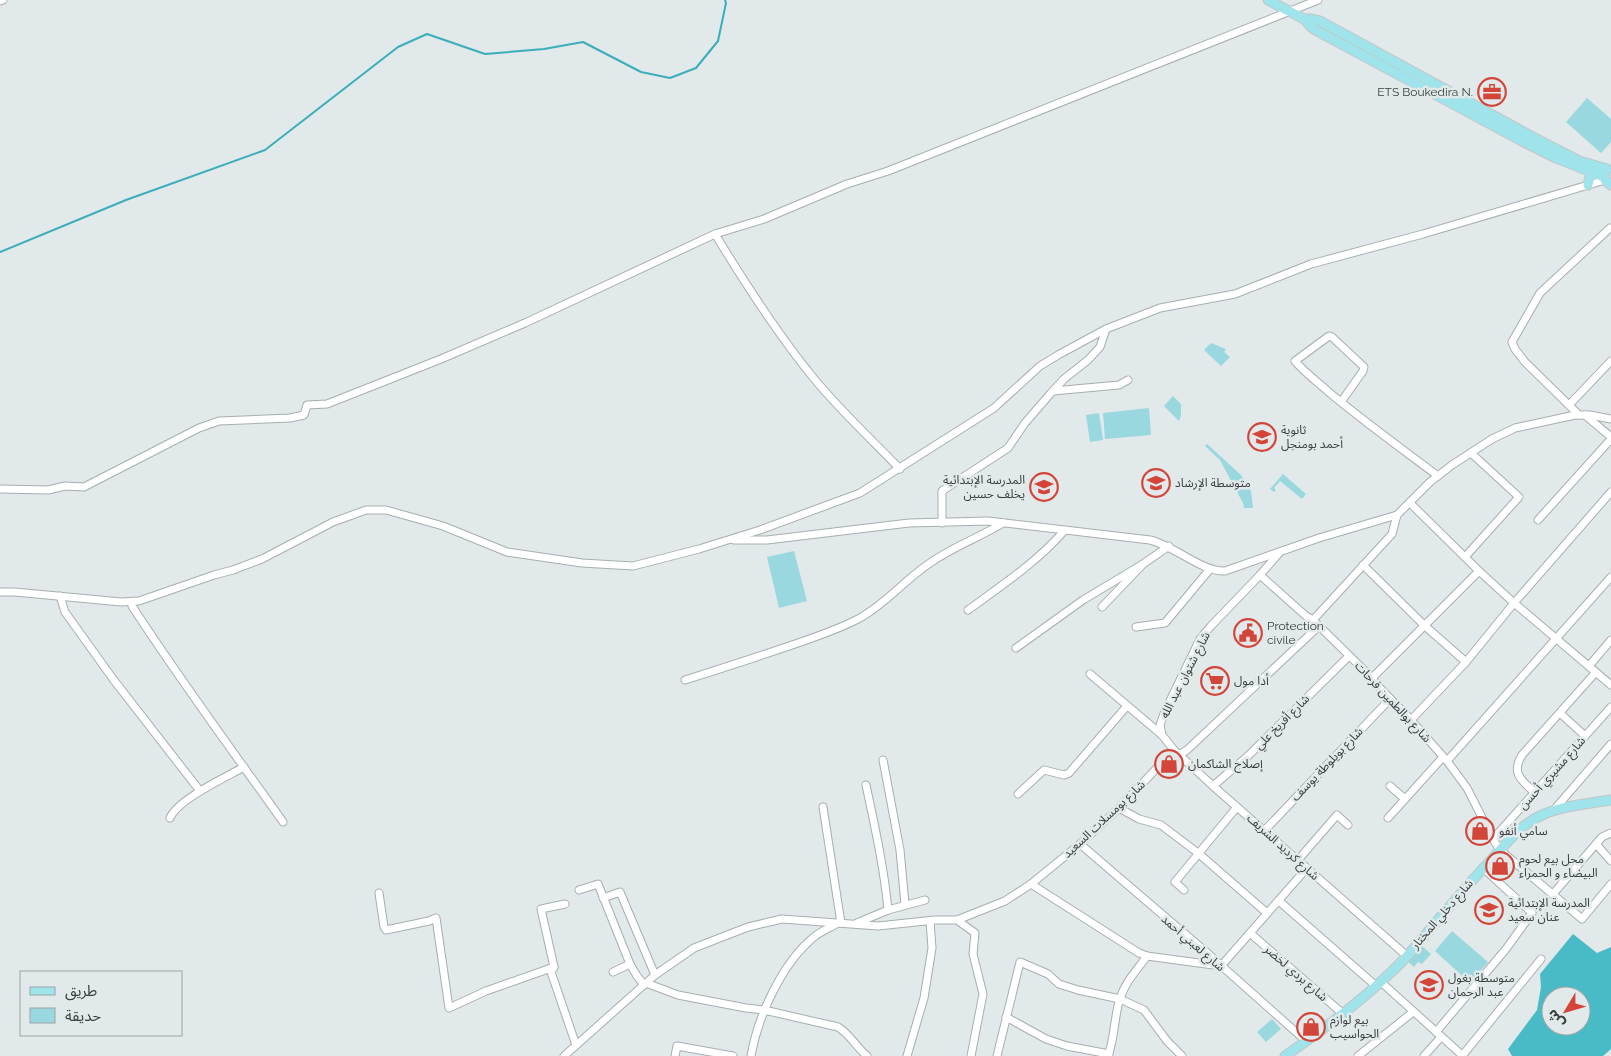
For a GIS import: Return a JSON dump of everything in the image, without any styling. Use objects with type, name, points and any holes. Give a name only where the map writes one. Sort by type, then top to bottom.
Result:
[{"type":"main road","points":[[1268,0],[1304,20],[1319,32],[1522,141],[1591,172],[1608,176]]},
{"type":"main road","points":[[1304,20],[1316,20],[1608,176]]},
{"type":"main road","points":[[1588,185],[1591,172]]},
{"type":"main road","name":"شارع دخلي المختار","points":[[1285,1056],[1378,984],[1407,956],[1483,868],[1523,828],[1537,818],[1553,811],[1611,800]]},
{"type":"street","points":[[0,489],[48,490],[66,486],[84,487],[199,428],[219,421],[290,418],[304,415],[307,405],[327,404],[336,401],[450,356],[628,276],[715,234],[764,219],[847,184],[888,171],[1318,0]]},
{"type":"street","points":[[0,592],[132,602],[262,559],[333,522],[366,510],[386,510],[443,526],[507,552],[582,563],[633,566],[699,549],[860,493],[994,408],[1040,366],[1106,329],[1160,308],[1235,294],[1311,264],[1423,234],[1588,185],[1608,176]]},
{"type":"street","points":[[1538,520],[1611,438],[1569,405],[1525,362],[1514,349],[1512,342],[1540,292],[1610,228]]},
{"type":"street","points":[[715,234],[746,285],[780,335],[817,382],[900,469]]},
{"type":"street","points":[[942,522],[942,492],[1008,448],[1025,423],[1053,391],[1100,347],[1106,329]]},
{"type":"street","points":[[1341,402],[1364,371],[1364,368],[1329,336],[1294,361],[1303,370],[1341,402],[1374,429],[1438,476]]},
{"type":"street","points":[[1569,405],[1611,361]]},
{"type":"street","points":[[1053,391],[1119,385],[1128,380]]},
{"type":"street","points":[[726,540],[767,540],[908,524],[988,521],[1150,540],[1169,546],[1210,569],[1224,570],[1319,538],[1397,516],[1438,476],[1492,439],[1515,428],[1546,420],[1582,415],[1611,419]]},
{"type":"street","points":[[1465,557],[1519,497],[1471,453]]},
{"type":"street","points":[[1411,720],[1466,662],[1514,603],[1611,492]]},
{"type":"street","points":[[1410,503],[1514,603],[1611,685]]},
{"type":"street","points":[[1313,620],[1392,534],[1397,516]]},
{"type":"street","points":[[685,680],[758,657],[834,630],[856,620],[874,609],[932,561],[956,546],[1004,523]]},
{"type":"street","points":[[968,610],[1030,563],[1064,531]]},
{"type":"street","points":[[1016,648],[1084,600],[1169,546]]},
{"type":"street","name":"شارع شتوان عبد الله","points":[[1162,736],[1160,725],[1165,711],[1200,640],[1210,626],[1260,575],[1280,551]]},
{"type":"street","points":[[1102,607],[1143,564]]},
{"type":"street","points":[[1363,565],[1425,626],[1466,662]]},
{"type":"street","points":[[1136,627],[1165,623],[1210,569]]},
{"type":"street","points":[[1372,678],[1479,571]]},
{"type":"street","name":"شارع بوالطمين فرحات","points":[[1260,575],[1313,620],[1372,678],[1411,720],[1467,788],[1500,850],[1582,919],[1611,884]]},
{"type":"street","points":[[1388,818],[1445,759],[1611,577]]},
{"type":"street","points":[[60,596],[65,612],[113,679],[200,791]]},
{"type":"street","points":[[132,602],[132,606],[179,678],[200,704],[283,822]]},
{"type":"street","name":"شارع بومسلات السعيد","points":[[564,1056],[655,975],[694,948],[748,927],[782,919],[878,926],[957,920],[1005,901],[1031,884],[1080,844],[1177,753],[1187,750],[1319,626]]},
{"type":"street","points":[[1589,666],[1611,640]]},
{"type":"street","name":"شارع أفريخ علي","points":[[1214,786],[1248,756],[1350,656]]},
{"type":"street","points":[[1534,792],[1521,781],[1517,774],[1518,761],[1596,672]]},
{"type":"street","name":"شارع كرديد الشريف","points":[[1090,674],[1162,736],[1177,753],[1407,956]]},
{"type":"street","name":"شارع بويلوطة يوسف","points":[[1265,830],[1390,699]]},
{"type":"street","points":[[1018,794],[1044,770],[1064,775],[1069,773],[1127,706]]},
{"type":"street","name":"شارع مشيري أحسن","points":[[1493,839],[1611,707]]},
{"type":"street","points":[[1560,713],[1585,736]]},
{"type":"street","points":[[1553,811],[1611,744]]},
{"type":"street","points":[[883,760],[900,850],[906,904]]},
{"type":"street","points":[[170,818],[172,812],[200,791],[244,767]]},
{"type":"street","points":[[866,785],[880,847],[888,910]]},
{"type":"street","points":[[1390,786],[1405,799]]},
{"type":"street","points":[[751,1056],[755,1035],[764,1010],[790,964],[803,947],[816,936],[840,923],[823,806]]},
{"type":"street","points":[[1184,890],[1175,882],[1237,806]]},
{"type":"street","points":[[1119,808],[1139,819],[1161,825],[1198,853],[1267,913]]},
{"type":"street","points":[[1298,860],[1337,815],[1348,825]]},
{"type":"street","points":[[1553,894],[1602,837],[1611,833]]},
{"type":"street","name":"شارع لعبني أحمد","points":[[1080,844],[1306,1041]]},
{"type":"street","points":[[1596,844],[1611,861]]},
{"type":"street","points":[[1031,884],[1139,953],[1147,956],[1221,966],[1307,868]]},
{"type":"street","points":[[1424,1056],[1438,1034],[1506,949],[1532,913],[1483,868]]},
{"type":"street","points":[[579,890],[598,884],[630,964],[637,976],[645,984],[678,995],[764,1010],[838,1027],[846,1031],[858,1049],[867,1056]]},
{"type":"street","points":[[603,898],[620,892],[655,975]]},
{"type":"street","points":[[379,893],[386,930],[436,918],[449,1008],[486,991],[554,967]]},
{"type":"street","points":[[855,924],[888,910],[925,900]]},
{"type":"street","points":[[1279,900],[1413,1012],[1462,1056],[1541,959]]},
{"type":"street","points":[[564,904],[541,909],[554,967],[552,972],[576,1045]]},
{"type":"street","points":[[957,920],[975,933],[973,954],[983,994],[971,1056]]},
{"type":"street","points":[[907,1056],[924,998],[931,957],[930,921]]},
{"type":"street","name":"شارع بردي لخضر","points":[[1250,933],[1342,1013]]},
{"type":"street","points":[[1006,1017],[1046,1039],[1067,1046],[1109,1055],[1120,999],[1130,978],[1147,956]]},
{"type":"street","points":[[997,1056],[1020,962],[1048,974],[1059,984],[1120,999],[1147,1013],[1167,1041],[1182,1056]]},
{"type":"street","points":[[613,972],[630,964]]},
{"type":"street","points":[[1358,1056],[1413,1012]]},
{"type":"street","points":[[675,1056],[677,1046],[733,1056]]},
{"type":"green space","points":[[1587,98],[1611,119],[1611,142],[1601,153],[1566,122]]},
{"type":"green space","points":[[1211,343],[1226,349],[1224,352],[1230,357],[1221,366],[1204,350]]},
{"type":"green space","points":[[1173,396],[1181,404],[1179,421],[1164,406]]},
{"type":"green space","points":[[1149,408],[1151,435],[1105,439],[1103,413]]},
{"type":"green space","points":[[1099,413],[1103,440],[1090,442],[1086,415]]},
{"type":"green space","points":[[1207,444],[1241,475],[1251,491],[1253,508],[1244,508],[1220,460],[1205,446]]},
{"type":"green space","points":[[1283,474],[1306,494],[1302,499],[1280,481],[1274,488],[1276,490],[1274,492],[1270,489]]},
{"type":"green space","points":[[794,551],[807,601],[779,608],[767,557]]},
{"type":"green space","points":[[1452,931],[1488,962],[1470,983],[1435,951]]},
{"type":"green space","points":[[1422,946],[1431,954],[1422,964],[1418,962],[1414,967],[1408,962]]},
{"type":"green space","points":[[1272,1019],[1281,1029],[1266,1042],[1257,1032]]},
{"type":"shaded area","points":[[1573,934],[1597,953],[1611,947],[1611,1049],[1603,1056],[1512,1056],[1508,1049],[1537,1010],[1541,987],[1540,974]]},
{"type":"waterway","points":[[0,252],[126,200],[265,150],[398,47],[427,34],[485,54],[544,49],[583,42],[641,72],[670,78],[696,68],[718,41],[725,0]]},
{"type":"place","name":"ETS Boukedira N.","points":[[1492,92]]},
{"type":"place","name":"ثانوية أحمد بومنجل","points":[[1262,437]]},
{"type":"place","name":"متوسطة الإرشاد","points":[[1156,483]]},
{"type":"place","name":"المدرسة الإبتدائية يخلف حسين","points":[[1044,487]]},
{"type":"place","name":"Protection civile","points":[[1248,633]]},
{"type":"place","name":"أدا مول","points":[[1215,681]]},
{"type":"place","name":"إصلاح الشاكمان","points":[[1169,764]]},
{"type":"place","name":"سامي أنفو","points":[[1480,831]]},
{"type":"place","name":"محل بيع لحوم البيضاء و الحمراء","points":[[1500,866]]},
{"type":"place","name":"المدرسة الإبتدائية عنان سعيد","points":[[1489,910]]},
{"type":"place","name":"متوسطة بغول عبد الرحمان","points":[[1429,985]]},
{"type":"place","name":"بيع لوازم الحواسيب","points":[[1311,1027]]}]
